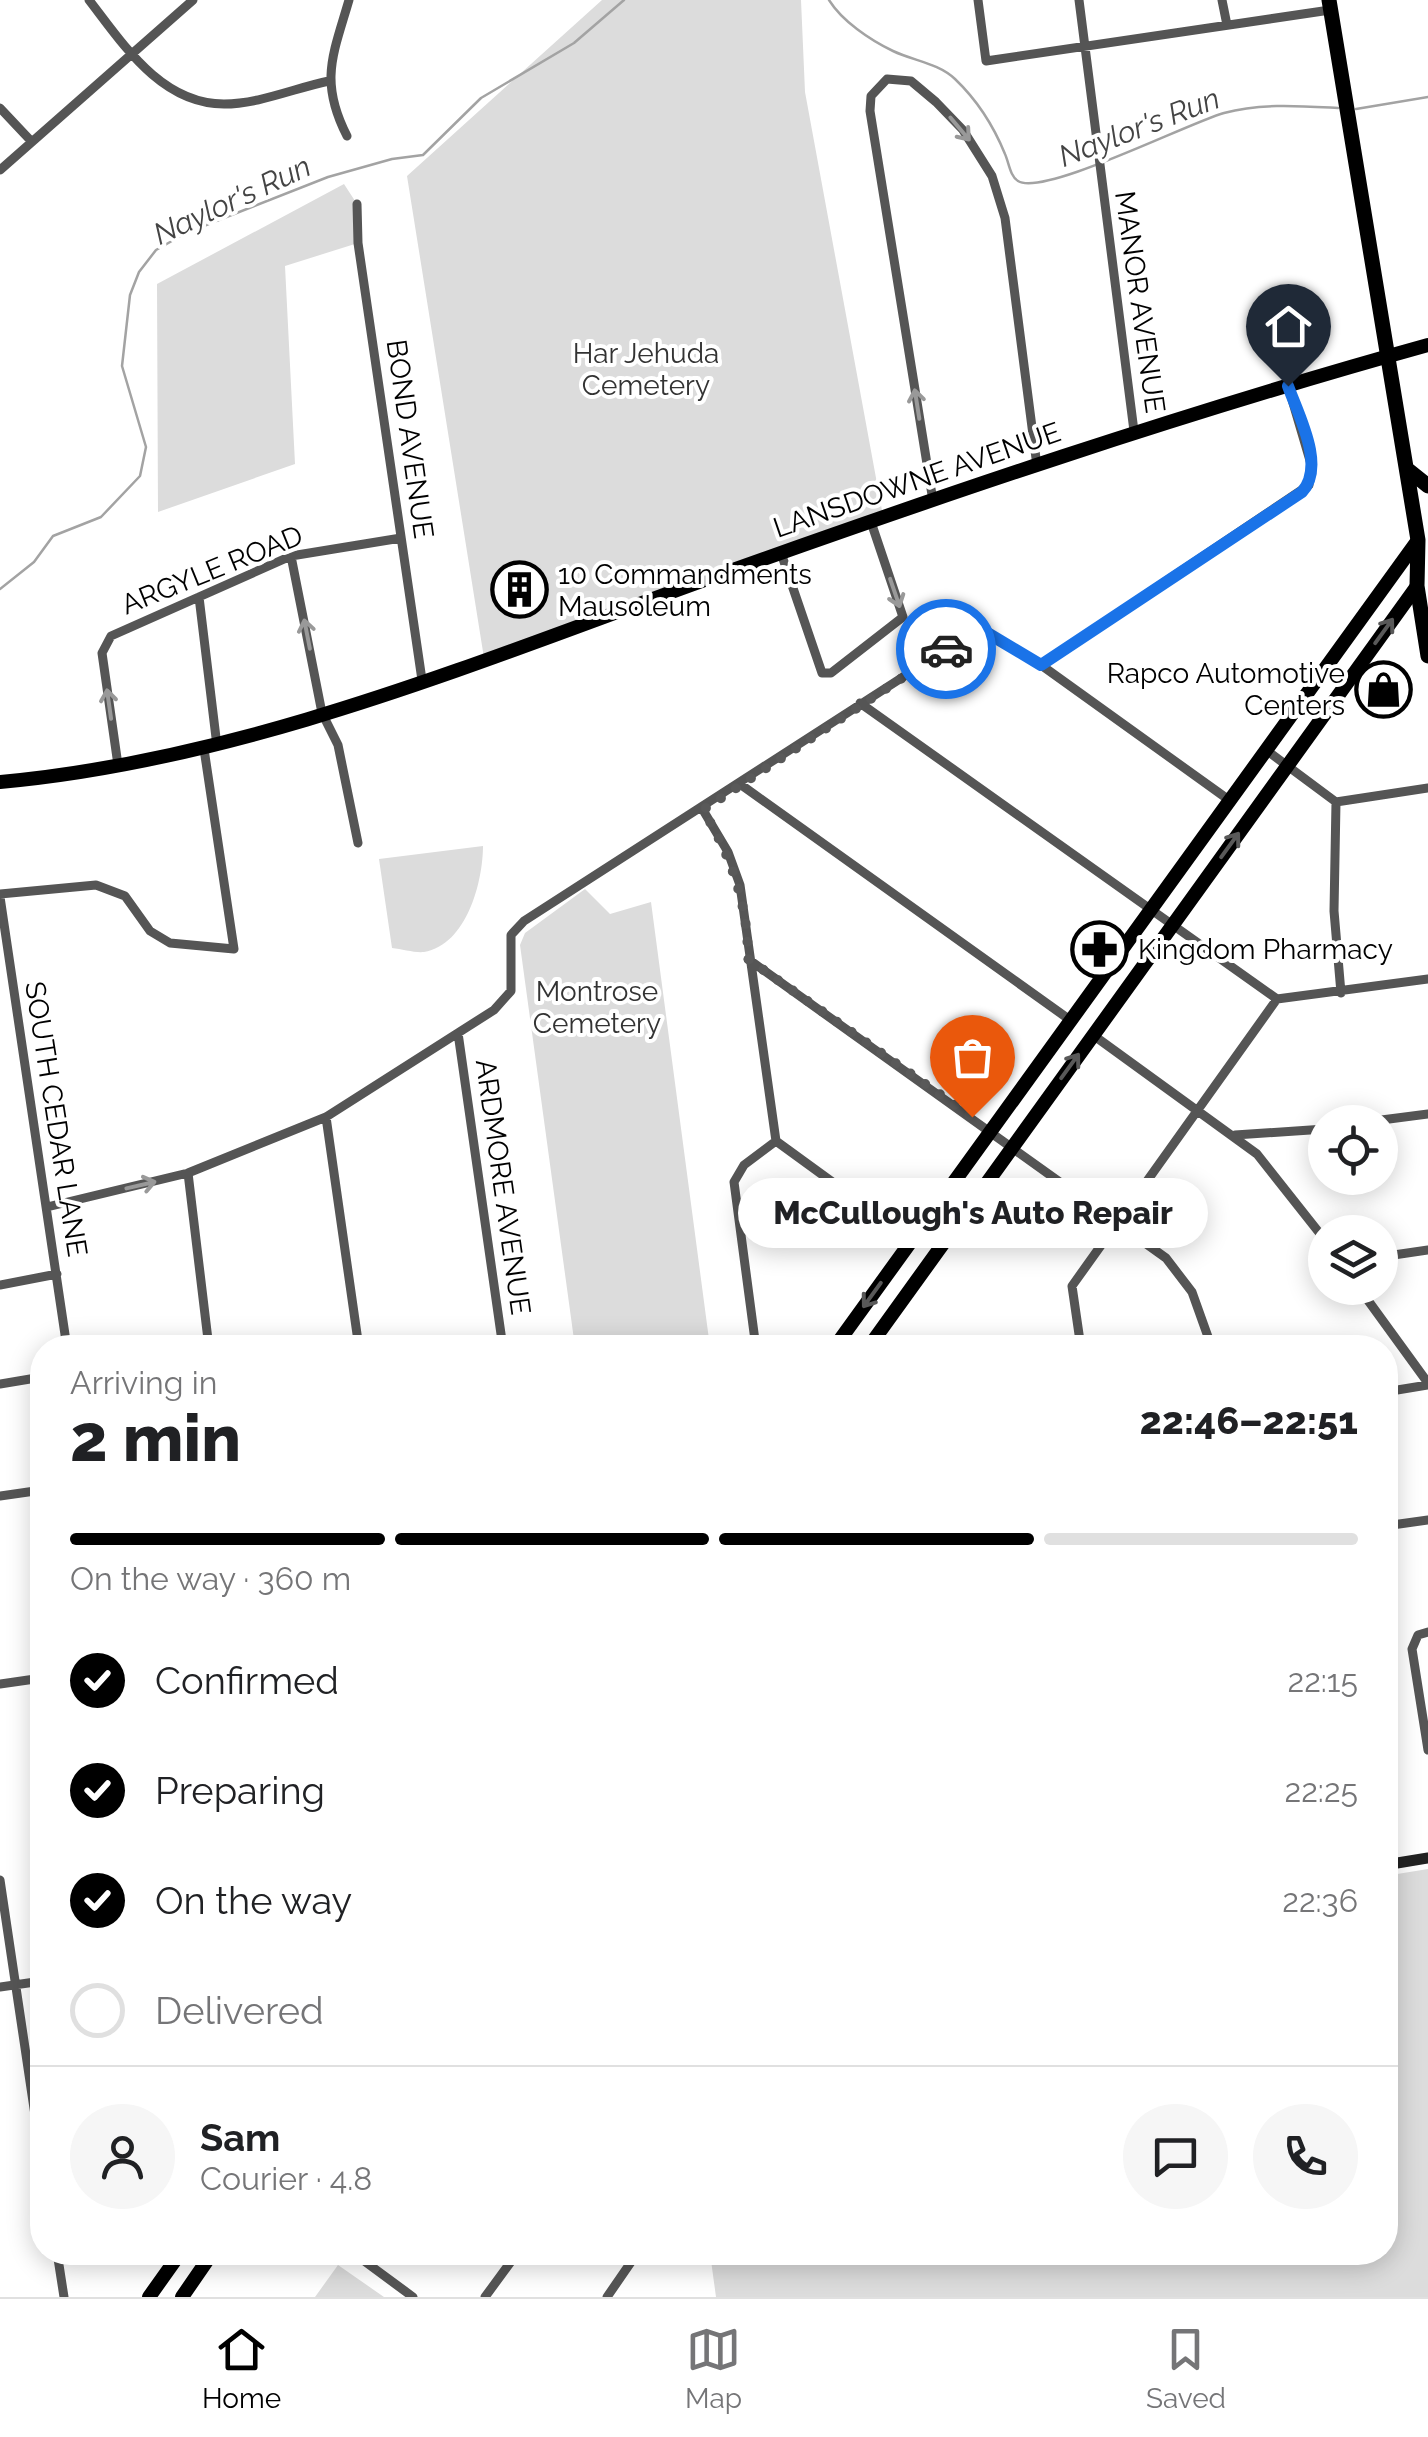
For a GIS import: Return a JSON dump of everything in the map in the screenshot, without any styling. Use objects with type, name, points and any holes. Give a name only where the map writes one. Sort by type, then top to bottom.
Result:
[{"type":"highway","points":[[1330,5],[1418,540],[1417,586],[1428,656]]},
{"type":"highway","points":[[1407,469],[1428,486]]},
{"type":"highway","points":[[1418,540],[1428,526]]},
{"type":"highway","points":[[1417,586],[1428,570]]},
{"type":"main road","name":"LANSDOWNE AVENUE","points":[[0,782],[211,747],[422,680],[1134,432],[1428,346]]},
{"type":"main road","points":[[843,1335],[1418,540]]},
{"type":"main road","points":[[877,1335],[1417,586]]},
{"type":"main road","points":[[149,2297],[172,2265]]},
{"type":"main road","points":[[182,2297],[204,2265]]},
{"type":"street","points":[[89,0],[130,52],[172,90],[206,102],[237,102],[329,81]]},
{"type":"street","points":[[0,170],[193,0]]},
{"type":"street","points":[[346,136],[329,81],[331,48],[349,0]]},
{"type":"street","points":[[978,0],[986,61],[1227,26],[1330,5]]},
{"type":"street","name":"MANOR AVENUE","points":[[1079,0],[1134,432]]},
{"type":"street","points":[[1222,0],[1227,26]]},
{"type":"street","points":[[933,501],[870,112],[871,96],[884,81],[900,77],[919,87],[963,130],[992,176],[1005,218],[1037,466]]},
{"type":"street","points":[[0,108],[32,142]]},
{"type":"street","name":"BOND AVENUE","points":[[356,204],[422,680]]},
{"type":"street","points":[[1041,665],[1309,485],[1311,464],[1288,386]]},
{"type":"street","points":[[781,553],[822,673],[830,673],[903,617],[871,522]]},
{"type":"street","name":"ARGYLE ROAD","points":[[118,764],[104,644],[111,636],[291,556],[401,538]]},
{"type":"street","points":[[291,556],[322,713],[338,745],[358,844]]},
{"type":"street","points":[[0,895],[96,885],[124,896],[150,931],[170,942],[234,950],[198,598]]},
{"type":"street","points":[[46,1207],[188,1174],[326,1117],[494,1010],[511,992],[512,935],[524,921],[703,810],[979,628],[1041,665],[1229,800]]},
{"type":"street","points":[[860,703],[1278,999],[1428,979]]},
{"type":"street","points":[[1266,750],[1336,802],[1428,788]]},
{"type":"street","points":[[740,784],[1070,1020]]},
{"type":"street","points":[[1336,802],[1334,911],[1341,993]]},
{"type":"street","points":[[703,810],[728,852],[740,884],[776,1141],[912,1240]]},
{"type":"street","name":"SOUTH CEDAR LANE","points":[[0,895],[65,1335]]},
{"type":"street","points":[[748,959],[1120,1222],[1180,1273],[1202,1314],[1208,1335]]},
{"type":"street","points":[[1079,1335],[1072,1286],[1278,999]]},
{"type":"street","name":"ARDMORE AVENUE","points":[[458,1033],[502,1335]]},
{"type":"street","points":[[1093,1035],[1235,1134],[1280,1178],[1308,1217]]},
{"type":"street","points":[[1398,1118],[1428,1114]]},
{"type":"street","points":[[326,1117],[357,1335]]},
{"type":"street","points":[[1235,1134],[1308,1129]]},
{"type":"street","points":[[754,1335],[734,1182],[744,1165],[776,1141]]},
{"type":"street","points":[[188,1174],[207,1335]]},
{"type":"street","points":[[1398,1254],[1428,1250]]},
{"type":"street","points":[[0,1285],[57,1274]]},
{"type":"street","points":[[1371,1305],[1393,1335]]},
{"type":"street","points":[[1398,1342],[1428,1384],[1398,1390]]},
{"type":"street","points":[[0,1384],[30,1379]]},
{"type":"street","points":[[0,1496],[30,1492]]},
{"type":"street","points":[[1398,1524],[1428,1520]]},
{"type":"street","points":[[1428,1632],[1414,1639],[1412,1648],[1428,1750]]},
{"type":"street","points":[[0,1684],[30,1680]]},
{"type":"street","points":[[1398,1862],[1428,1858]]},
{"type":"street","points":[[0,1880],[30,2086]]},
{"type":"street","points":[[0,1987],[30,1982]]},
{"type":"street","points":[[59,2265],[64,2297]]},
{"type":"street","points":[[370,2265],[413,2297]]},
{"type":"street","points":[[485,2297],[508,2265]]},
{"type":"street","points":[[608,2297],[629,2265]]},
{"type":"green space","name":"Har Jehuda Cemetery","points":[[602,0],[801,0],[805,92],[883,516],[484,658],[407,176]]},
{"type":"green space","points":[[344,184],[357,204],[358,243],[285,266],[295,464],[158,512],[157,284]]},
{"type":"green space","points":[[483,846],[476,893],[462,925],[439,947],[424,952],[392,948],[379,859]]},
{"type":"green space","name":"Montrose Cemetery","points":[[585,889],[610,914],[651,902],[708,1335],[573,1335],[520,945],[525,933]]},
{"type":"green space","points":[[1428,1869],[1428,2297],[716,2297],[712,2265],[1398,2265],[1398,1874]]},
{"type":"green space","points":[[338,2265],[384,2297],[315,2297]]},
{"type":"waterway","name":"Naylor's Run","points":[[0,589],[34,562],[53,536],[101,517],[140,476],[146,447],[122,366],[130,295],[139,272],[156,250],[186,233],[328,177],[392,159],[423,155],[481,98],[574,43],[624,0]]},
{"type":"waterway","name":"Naylor's Run","points":[[829,0],[849,22],[875,41],[941,69],[955,79],[990,124],[1018,181],[1056,179],[1224,113],[1266,106],[1338,108]]},
{"type":"waterway","name":"Naylor's Run","points":[[1356,109],[1428,97]]},
{"type":"way so far","points":[[946,649],[703,810],[728,852],[740,884],[748,959],[972,1117]]},
{"type":"place","name":"10 Commandments Mausoleum","points":[[519,590]]},
{"type":"place","name":"Rapco Automotive Centers","points":[[1384,689]]},
{"type":"place","name":"Kingdom Pharmacy","points":[[1099,949]]},
{"type":"place","name":"McCullough's Auto Repair","points":[[972,1117]]},
{"type":"route","points":[[946,649],[979,628],[1041,665],[1302,492],[1309,485],[1312,467],[1288,386]]}]
